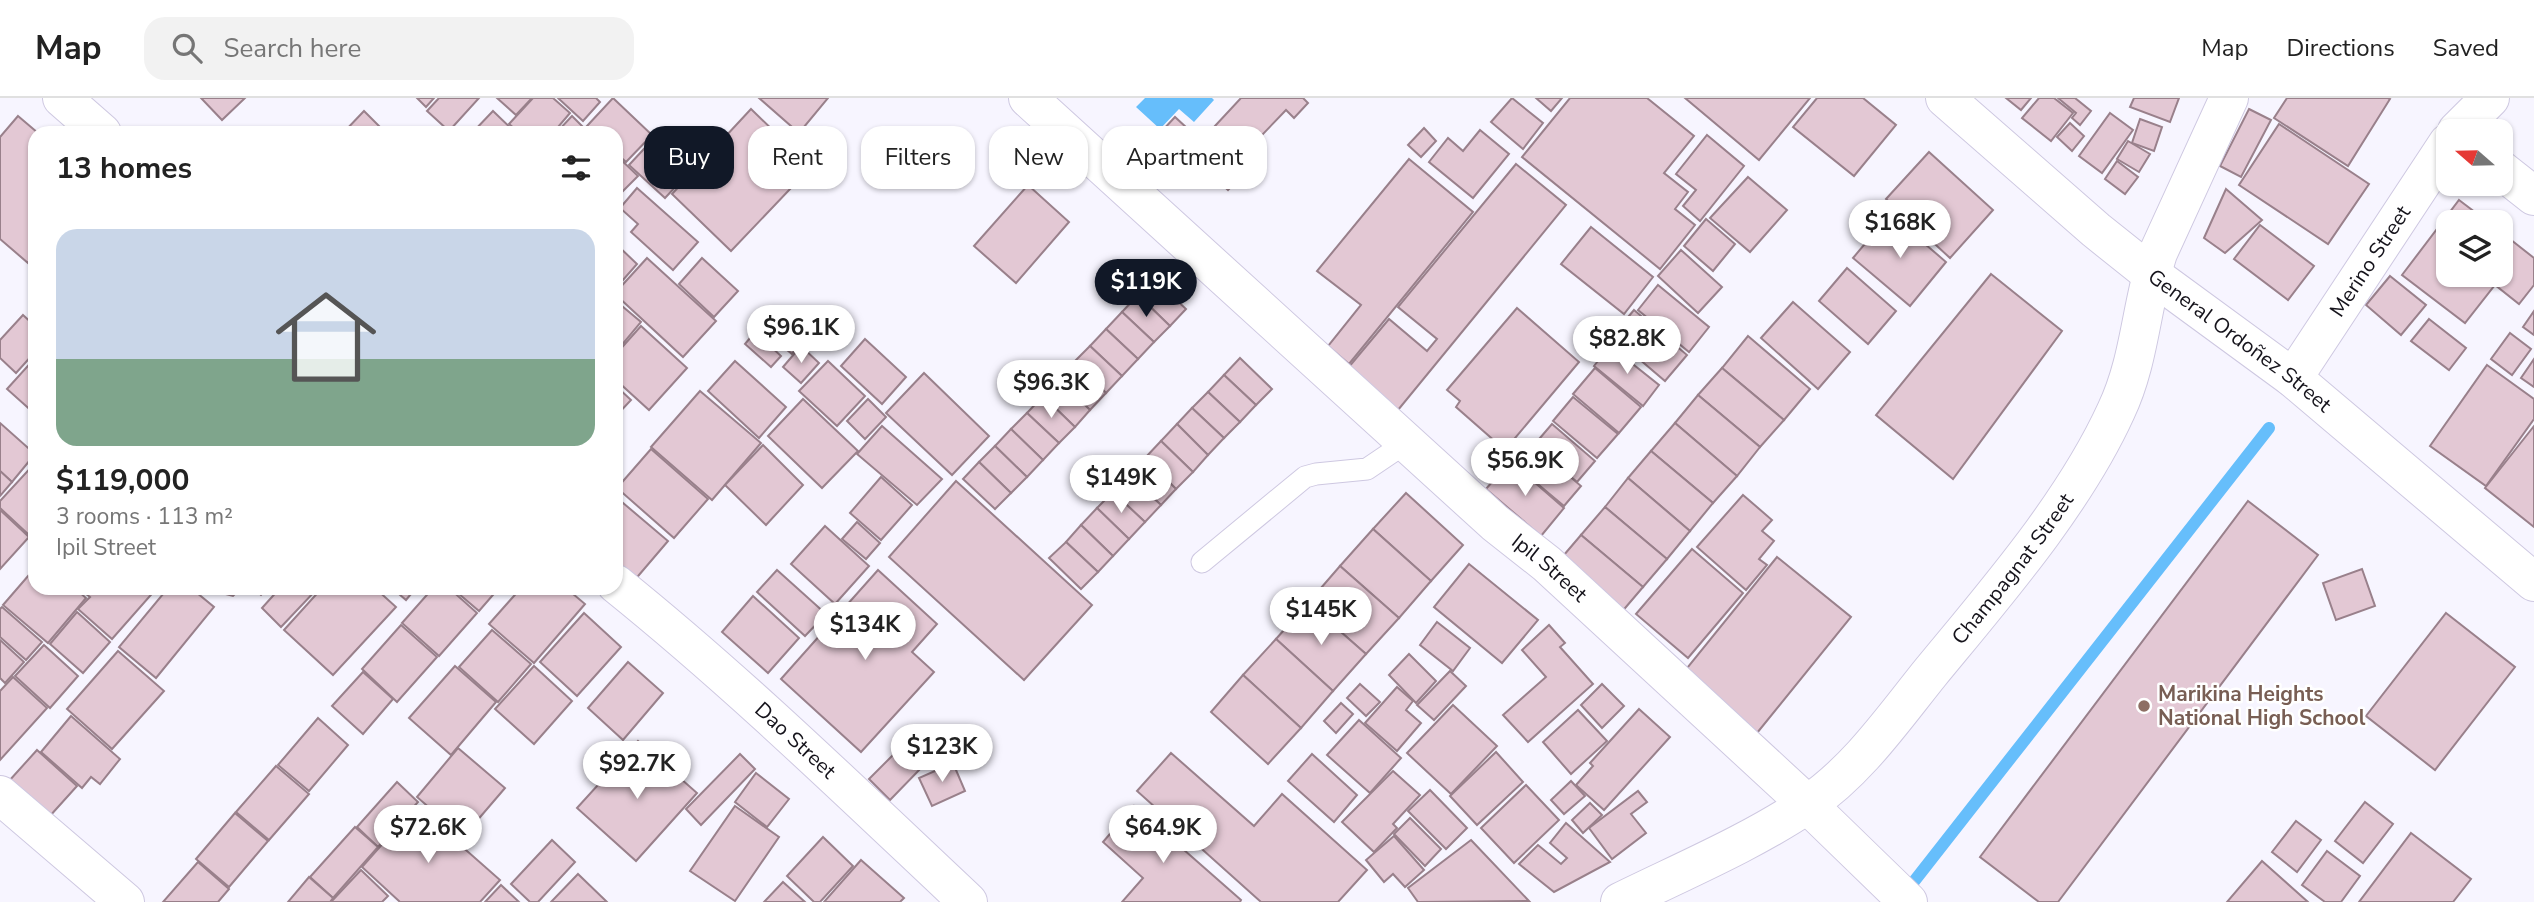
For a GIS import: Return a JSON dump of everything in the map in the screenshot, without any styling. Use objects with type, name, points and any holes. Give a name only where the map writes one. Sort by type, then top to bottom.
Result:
[{"type":"street","points":[[62,98],[94,126]]},
{"type":"street","name":"Ipil Street","points":[[1028,98],[1495,523],[1547,564],[1808,804],[1908,902]]},
{"type":"street","name":"General Ordoñez Street","points":[[1945,98],[2096,230],[2151,274],[2293,378],[2534,582]]},
{"type":"street","name":"Champagnat Street","points":[[1620,902],[1754,835],[1808,804],[1839,780],[1886,728],[2001,585],[2077,484],[2117,410],[2133,363],[2151,274],[2166,234],[2229,98]]},
{"type":"street","points":[[2469,119],[2490,98]]},
{"type":"street","name":"Merino Street","points":[[2293,378],[2436,161]]},
{"type":"street","points":[[2513,179],[2534,196]]},
{"type":"street","name":"Dao Street","points":[[623,590],[826,769],[968,902]]},
{"type":"street","points":[[0,795],[125,902]]},
{"type":"lane","points":[[1202,562],[1305,477],[1367,469],[1407,442]]},
{"type":"water","points":[[1145,98],[1214,100],[1194,122],[1179,109],[1163,126],[1157,126],[1136,107]]},
{"type":"building","points":[[201,98],[245,98],[222,120]]},
{"type":"building","points":[[417,98],[434,98],[426,107]]},
{"type":"building","points":[[439,98],[479,98],[454,126],[444,126],[427,111]]},
{"type":"building","points":[[497,98],[532,98],[516,115]]},
{"type":"building","points":[[533,98],[553,98],[570,113],[559,126],[509,124]]},
{"type":"building","points":[[558,98],[596,98],[600,102],[583,121]]},
{"type":"building","points":[[613,98],[644,127],[644,143],[626,162],[623,159],[623,126],[587,126]]},
{"type":"building","points":[[759,98],[828,98],[805,126],[791,126]]},
{"type":"building","points":[[1241,98],[1303,98],[1308,103],[1294,118],[1286,110],[1267,130],[1267,126],[1215,126]]},
{"type":"building","points":[[1512,98],[1543,123],[1523,149],[1491,122]]},
{"type":"building","points":[[1536,98],[1562,98],[1551,111]]},
{"type":"building","points":[[1570,98],[1647,98],[1694,136],[1664,173],[1688,192],[1675,209],[1695,225],[1660,269],[1522,157]]},
{"type":"building","points":[[1685,98],[1810,98],[1759,160]]},
{"type":"building","points":[[1817,98],[1863,98],[1896,125],[1854,176],[1793,127]]},
{"type":"building","points":[[2006,98],[2031,98],[2021,110]]},
{"type":"building","points":[[2039,98],[2054,98],[2073,113],[2051,141],[2022,118]]},
{"type":"building","points":[[2058,98],[2075,98],[2091,111],[2080,125],[2072,118],[2076,113]]},
{"type":"building","points":[[2134,98],[2179,98],[2170,122],[2130,107]]},
{"type":"building","points":[[2287,98],[2390,99],[2348,166],[2274,118]]},
{"type":"building","points":[[751,109],[769,126],[748,126],[748,189],[790,189],[731,251],[672,194],[677,189],[734,189],[734,127]]},
{"type":"building","points":[[2249,109],[2271,120],[2241,177],[2220,166]]},
{"type":"building","points":[[364,111],[379,126],[350,126]]},
{"type":"building","points":[[493,111],[509,126],[479,126]]},
{"type":"building","points":[[2110,113],[2133,130],[2102,173],[2079,156]]},
{"type":"building","points":[[18,116],[30,126],[28,263],[0,239],[0,137]]},
{"type":"building","points":[[572,116],[582,126],[563,126]]},
{"type":"building","points":[[1175,117],[1185,126],[1167,126]]},
{"type":"building","points":[[2140,119],[2162,127],[2154,151],[2132,143]]},
{"type":"building","points":[[2070,123],[2084,136],[2072,151],[2057,137]]},
{"type":"building","points":[[2279,124],[2369,184],[2328,244],[2239,185]]},
{"type":"building","points":[[1424,128],[1436,141],[1421,157],[1408,145]]},
{"type":"building","points":[[1480,130],[1509,154],[1473,198],[1429,162],[1448,138],[1463,151]]},
{"type":"building","points":[[1707,135],[1744,166],[1700,221],[1683,206],[1696,190],[1676,174]]},
{"type":"building","points":[[2128,141],[2150,154],[2139,172],[2117,159]]},
{"type":"building","points":[[644,149],[644,179],[629,165]]},
{"type":"building","points":[[1929,152],[1993,210],[1950,258],[1886,199]]},
{"type":"building","points":[[1409,159],[1473,212],[1349,364],[1328,346],[1361,305],[1317,271]]},
{"type":"building","points":[[2117,161],[2138,177],[2125,194],[2105,179]]},
{"type":"building","points":[[623,162],[638,176],[623,191]]},
{"type":"building","points":[[1516,164],[1566,205],[1398,410],[1348,368],[1389,319],[1427,351],[1437,339],[1398,307]]},
{"type":"building","points":[[1748,177],[1787,210],[1750,252],[1710,218]]},
{"type":"building","points":[[637,188],[698,242],[673,270],[631,232],[638,224],[623,211],[623,204]]},
{"type":"building","points":[[655,189],[673,189],[665,198]]},
{"type":"building","points":[[1024,189],[1032,189],[1069,222],[1016,283],[974,246]]},
{"type":"building","points":[[2226,189],[2262,220],[2225,253],[2204,238]]},
{"type":"building","points":[[2459,200],[2472,210],[2451,210]]},
{"type":"building","points":[[1890,214],[1946,262],[1910,306],[1853,258]]},
{"type":"building","points":[[1706,219],[1735,244],[1713,271],[1684,246]]},
{"type":"building","points":[[2260,225],[2314,266],[2288,300],[2234,259]]},
{"type":"building","points":[[1591,227],[1653,277],[1624,314],[1561,264]]},
{"type":"building","points":[[2436,230],[2436,287],[2493,287],[2465,323],[2402,275]]},
{"type":"building","points":[[2513,241],[2534,258],[2534,285],[2519,304],[2498,287],[2513,287]]},
{"type":"building","points":[[1681,250],[1722,287],[1698,313],[1658,276]]},
{"type":"building","points":[[623,251],[637,264],[623,280]]},
{"type":"building","points":[[647,258],[716,321],[683,357],[623,301],[623,284]]},
{"type":"building","points":[[702,258],[738,291],[714,317],[679,284]]},
{"type":"building","points":[[1847,268],[1896,311],[1868,344],[1819,301]]},
{"type":"building","points":[[1991,274],[2062,331],[1953,479],[1876,415]]},
{"type":"building","points":[[2390,276],[2426,305],[2401,335],[2366,305]]},
{"type":"building","points":[[1154,279],[1186,309],[1170,326],[1138,295]]},
{"type":"building","points":[[1658,285],[1709,327],[1689,352],[1638,310]]},
{"type":"building","points":[[1138,295],[1170,326],[1154,342],[1122,312]]},
{"type":"building","points":[[1793,302],[1850,352],[1818,389],[1761,338]]},
{"type":"building","points":[[623,307],[641,322],[623,344]]},
{"type":"building","points":[[1517,308],[1579,362],[1505,450],[1456,407],[1460,401],[1447,390]]},
{"type":"building","points":[[1634,310],[1687,355],[1665,381],[1612,336]]},
{"type":"building","points":[[2534,311],[2534,335],[2523,327]]},
{"type":"building","points":[[1122,312],[1154,342],[1138,359],[1106,329]]},
{"type":"building","points":[[788,313],[810,332],[792,354],[769,335]]},
{"type":"building","points":[[23,315],[28,320],[28,360],[16,373],[0,358],[0,340]]},
{"type":"building","points":[[2429,319],[2466,348],[2449,370],[2411,341]]},
{"type":"building","points":[[641,326],[687,368],[649,410],[623,386],[623,346]]},
{"type":"building","points":[[1106,329],[1138,359],[1122,376],[1090,346]]},
{"type":"building","points":[[755,332],[781,356],[771,367],[745,344]]},
{"type":"building","points":[[2510,333],[2531,349],[2512,375],[2491,359]]},
{"type":"building","points":[[1748,336],[1810,389],[1784,420],[1722,368]]},
{"type":"building","points":[[865,339],[906,377],[882,404],[841,366]]},
{"type":"building","points":[[801,346],[819,363],[801,383],[783,367]]},
{"type":"building","points":[[1090,346],[1122,376],[1106,393],[1074,362]]},
{"type":"building","points":[[1610,346],[1659,385],[1643,406],[1594,366]]},
{"type":"building","points":[[1240,358],[1272,389],[1256,405],[1224,375]]},
{"type":"building","points":[[2534,359],[2534,387],[2521,378]]},
{"type":"building","points":[[735,361],[786,407],[759,438],[708,391]]},
{"type":"building","points":[[828,361],[865,396],[837,426],[799,391]]},
{"type":"building","points":[[1074,362],[1106,393],[1090,410],[1059,379]]},
{"type":"building","points":[[2487,365],[2534,399],[2534,419],[2486,486],[2430,446]]},
{"type":"building","points":[[28,366],[28,408],[7,389]]},
{"type":"building","points":[[1595,368],[1641,407],[1619,433],[1573,394]]},
{"type":"building","points":[[1722,368],[1784,420],[1760,447],[1698,395]]},
{"type":"building","points":[[924,373],[989,436],[952,475],[886,413]]},
{"type":"building","points":[[1224,375],[1256,405],[1240,422],[1208,392]]},
{"type":"building","points":[[1059,379],[1090,410],[1075,427],[1043,396]]},
{"type":"building","points":[[700,391],[761,443],[712,500],[651,447]]},
{"type":"building","points":[[1208,392],[1240,422],[1224,438],[1192,408]]},
{"type":"building","points":[[623,393],[631,400],[623,409]]},
{"type":"building","points":[[1698,395],[1760,447],[1737,476],[1675,423]]},
{"type":"building","points":[[1043,396],[1075,427],[1059,443],[1027,413]]},
{"type":"building","points":[[1573,397],[1618,434],[1597,458],[1553,421]]},
{"type":"building","points":[[803,399],[858,451],[822,488],[768,436]]},
{"type":"building","points":[[868,399],[886,417],[865,439],[847,421]]},
{"type":"building","points":[[1192,408],[1224,438],[1208,455],[1177,424]]},
{"type":"building","points":[[1027,413],[1059,443],[1043,460],[1011,429]]},
{"type":"building","points":[[0,423],[28,448],[28,463],[12,482],[0,471]]},
{"type":"building","points":[[1675,423],[1737,476],[1713,503],[1651,451]]},
{"type":"building","points":[[1177,424],[1208,455],[1193,472],[1161,441]]},
{"type":"building","points":[[1552,424],[1595,461],[1577,482],[1534,445]]},
{"type":"building","points":[[882,426],[942,479],[917,505],[857,454]]},
{"type":"building","points":[[2534,426],[2534,527],[2485,488]]},
{"type":"building","points":[[1011,429],[1043,460],[1027,477],[995,446]]},
{"type":"building","points":[[1161,441],[1193,472],[1176,489],[1145,458]]},
{"type":"building","points":[[763,445],[803,485],[766,525],[725,485]]},
{"type":"building","points":[[995,446],[1027,477],[1011,493],[979,462]]},
{"type":"building","points":[[1534,446],[1581,486],[1564,506],[1516,466]]},
{"type":"building","points":[[651,449],[708,499],[674,538],[623,493],[623,481]]},
{"type":"building","points":[[1651,451],[1713,503],[1690,531],[1628,478]]},
{"type":"building","points":[[1145,458],[1176,489],[1161,505],[1129,475]]},
{"type":"building","points":[[1510,461],[1564,508],[1541,536],[1486,489]]},
{"type":"building","points":[[979,462],[1011,493],[995,509],[963,479]]},
{"type":"building","points":[[0,471],[12,482],[0,496]]},
{"type":"building","points":[[28,471],[28,534],[0,508],[0,501]]},
{"type":"building","points":[[1129,475],[1161,505],[1145,522],[1113,492]]},
{"type":"building","points":[[881,477],[912,505],[881,540],[850,513]]},
{"type":"building","points":[[1628,478],[1690,531],[1667,559],[1605,507]]},
{"type":"building","points":[[956,481],[1092,605],[1024,680],[889,557]]},
{"type":"building","points":[[1113,492],[1145,522],[1129,539],[1097,508]]},
{"type":"building","points":[[1406,493],[1463,545],[1431,581],[1373,529]]},
{"type":"building","points":[[1743,495],[1772,520],[1762,531],[1774,541],[1759,559],[1767,565],[1746,590],[1697,547]]},
{"type":"building","name":"Marikina Heights National High School","points":[[2248,501],[2318,555],[2058,902],[2039,902],[1980,857]]},
{"type":"building","points":[[623,503],[668,541],[633,582],[623,574]]},
{"type":"building","points":[[1605,507],[1667,559],[1643,587],[1581,535]]},
{"type":"building","points":[[1097,508],[1129,539],[1113,556],[1081,525]]},
{"type":"building","points":[[0,510],[28,538],[0,569]]},
{"type":"building","points":[[857,522],[880,543],[866,559],[842,539]]},
{"type":"building","points":[[1081,525],[1113,556],[1098,572],[1066,542]]},
{"type":"building","points":[[825,526],[869,566],[835,604],[791,564]]},
{"type":"building","points":[[1373,529],[1431,581],[1399,618],[1340,566]]},
{"type":"building","points":[[1581,535],[1643,587],[1620,614],[1558,562]]},
{"type":"building","points":[[1066,542],[1098,572],[1081,589],[1049,558]]},
{"type":"building","points":[[1692,549],[1743,593],[1688,658],[1636,614]]},
{"type":"building","points":[[1777,557],[1851,617],[1757,733],[1683,673]]},
{"type":"building","points":[[1469,564],[1538,620],[1502,663],[1434,607]]},
{"type":"building","points":[[1340,566],[1399,618],[1366,654],[1308,603]]},
{"type":"building","points":[[2362,569],[2375,606],[2336,620],[2323,583]]},
{"type":"building","points":[[777,570],[826,614],[805,636],[757,592]]},
{"type":"building","points":[[878,570],[937,624],[912,652],[934,672],[861,752],[781,679]]},
{"type":"building","points":[[28,576],[28,595],[83,595],[86,598],[48,643],[3,605]]},
{"type":"building","points":[[87,595],[151,595],[112,639],[78,609],[90,597]]},
{"type":"building","points":[[162,595],[199,595],[214,607],[156,678],[119,647]]},
{"type":"building","points":[[274,595],[311,595],[281,627],[262,608]]},
{"type":"building","points":[[316,595],[383,595],[396,607],[333,675],[284,630]]},
{"type":"building","points":[[427,595],[457,595],[477,613],[439,656],[402,623]]},
{"type":"building","points":[[460,595],[493,595],[479,611]]},
{"type":"building","points":[[515,595],[574,595],[585,604],[534,663],[489,624]]},
{"type":"building","points":[[753,596],[799,638],[768,673],[722,632]]},
{"type":"building","points":[[1308,603],[1366,654],[1333,691],[1276,639]]},
{"type":"building","points":[[2,607],[42,642],[26,660],[0,637]]},
{"type":"building","points":[[77,612],[110,642],[83,673],[50,644]]},
{"type":"building","points":[[584,613],[621,647],[577,696],[540,662]]},
{"type":"building","points":[[2446,613],[2515,667],[2435,770],[2366,716]]},
{"type":"building","points":[[1437,622],[1470,648],[1453,671],[1420,645]]},
{"type":"building","points":[[401,625],[437,657],[397,702],[362,669]]},
{"type":"building","points":[[1549,625],[1565,643],[1560,647],[1593,684],[1528,742],[1503,715],[1546,677],[1522,650]]},
{"type":"building","points":[[492,630],[531,664],[498,702],[459,667]]},
{"type":"building","points":[[1276,639],[1333,691],[1301,728],[1243,675]]},
{"type":"building","points":[[0,640],[24,662],[5,683],[0,678]]},
{"type":"building","points":[[44,645],[78,676],[50,708],[15,676]]},
{"type":"building","points":[[118,651],[164,691],[112,749],[67,709]]},
{"type":"building","points":[[1409,654],[1436,681],[1416,703],[1389,675]]},
{"type":"building","points":[[628,662],[663,693],[623,740],[588,708]]},
{"type":"building","points":[[455,666],[496,702],[451,755],[409,718]]},
{"type":"building","points":[[534,666],[572,701],[534,744],[495,709]]},
{"type":"building","points":[[1450,671],[1466,686],[1434,720],[1417,705]]},
{"type":"building","points":[[363,672],[393,699],[363,734],[332,706]]},
{"type":"building","points":[[1243,675],[1301,728],[1268,764],[1211,712]]},
{"type":"building","points":[[13,677],[47,708],[0,760],[0,691]]},
{"type":"building","points":[[1360,684],[1380,702],[1366,716],[1347,698]]},
{"type":"building","points":[[1602,684],[1624,706],[1602,728],[1581,705]]},
{"type":"building","points":[[1397,687],[1413,701],[1406,710],[1421,723],[1397,751],[1365,723]]},
{"type":"building","points":[[1341,703],[1353,714],[1336,733],[1324,721]]},
{"type":"building","points":[[1453,705],[1497,746],[1451,794],[1407,753]]},
{"type":"building","points":[[1639,709],[1670,737],[1604,810],[1576,785],[1593,766],[1590,763]]},
{"type":"building","points":[[1578,710],[1607,741],[1571,774],[1543,742]]},
{"type":"building","points":[[71,716],[120,759],[100,784],[91,777],[82,788],[41,752]]},
{"type":"building","points":[[318,718],[348,745],[309,791],[278,765]]},
{"type":"building","points":[[1359,720],[1401,758],[1370,793],[1327,755]]},
{"type":"building","points":[[638,741],[697,793],[636,861],[577,808]]},
{"type":"building","points":[[904,744],[924,765],[890,800],[869,779]]},
{"type":"building","points":[[458,748],[505,788],[463,837],[417,797]]},
{"type":"building","points":[[37,750],[77,786],[49,817],[9,781]]},
{"type":"building","points":[[1496,752],[1523,782],[1477,825],[1450,796]]},
{"type":"building","points":[[1171,753],[1254,826],[1282,794],[1367,870],[1338,902],[1261,902],[1137,791]]},
{"type":"building","points":[[740,754],[755,769],[701,825],[686,809]]},
{"type":"building","points":[[1312,754],[1357,795],[1334,822],[1288,781]]},
{"type":"building","points":[[953,763],[965,791],[932,806],[919,778]]},
{"type":"building","points":[[276,766],[309,794],[269,840],[236,812]]},
{"type":"building","points":[[1393,771],[1420,795],[1393,824],[1397,828],[1374,852],[1342,822]]},
{"type":"building","points":[[756,773],[789,799],[767,827],[735,802]]},
{"type":"building","points":[[1571,781],[1585,796],[1564,814],[1551,800]]},
{"type":"building","points":[[397,782],[418,802],[378,847],[357,827]]},
{"type":"building","points":[[1526,785],[1559,820],[1514,863],[1481,828]]},
{"type":"building","points":[[1430,790],[1467,828],[1446,849],[1408,811]]},
{"type":"building","points":[[1638,791],[1647,802],[1631,814],[1646,833],[1612,859],[1589,828]]},
{"type":"building","points":[[2365,802],[2393,824],[2363,863],[2335,841]]},
{"type":"building","points":[[1590,803],[1602,815],[1583,833],[1572,820]]},
{"type":"building","points":[[416,806],[500,880],[480,902],[400,902],[362,867]]},
{"type":"building","points":[[735,806],[779,837],[735,901],[690,871]]},
{"type":"building","points":[[1134,806],[1241,900],[1240,902],[1122,902],[1143,878],[1103,842]]},
{"type":"building","points":[[235,813],[268,841],[229,887],[196,859]]},
{"type":"building","points":[[1410,818],[1441,849],[1425,866],[1394,834]]},
{"type":"building","points":[[2296,821],[2321,840],[2297,872],[2272,852]]},
{"type":"building","points":[[1566,823],[1610,862],[1554,892],[1519,864],[1538,845],[1561,864],[1567,858],[1550,843]]},
{"type":"building","points":[[355,827],[378,847],[333,898],[310,877]]},
{"type":"building","points":[[2411,833],[2471,879],[2453,902],[2359,902]]},
{"type":"building","points":[[1394,836],[1424,870],[1405,887],[1393,874],[1384,882],[1366,860]]},
{"type":"building","points":[[823,837],[853,866],[820,902],[814,902],[787,876]]},
{"type":"building","points":[[552,840],[575,862],[538,902],[530,902],[511,884]]},
{"type":"building","points":[[1471,840],[1529,901],[1418,902],[1408,888]]},
{"type":"building","points":[[2327,851],[2360,876],[2341,902],[2325,902],[2302,885]]},
{"type":"building","points":[[861,860],[904,898],[900,902],[824,902]]},
{"type":"building","points":[[2262,861],[2308,902],[2227,902]]},
{"type":"building","points":[[198,862],[229,889],[218,902],[163,902]]},
{"type":"building","points":[[361,870],[388,896],[382,902],[331,902]]},
{"type":"building","points":[[578,874],[607,902],[551,902]]},
{"type":"building","points":[[309,877],[333,898],[330,902],[288,902]]},
{"type":"building","points":[[783,882],[805,902],[764,902]]},
{"type":"building","points":[[501,885],[519,902],[485,902]]},
{"type":"waterway","points":[[1912,884],[2269,428]]},
{"type":"place","name":"Marikina Heights National High School","points":[[2144,706]]}]
